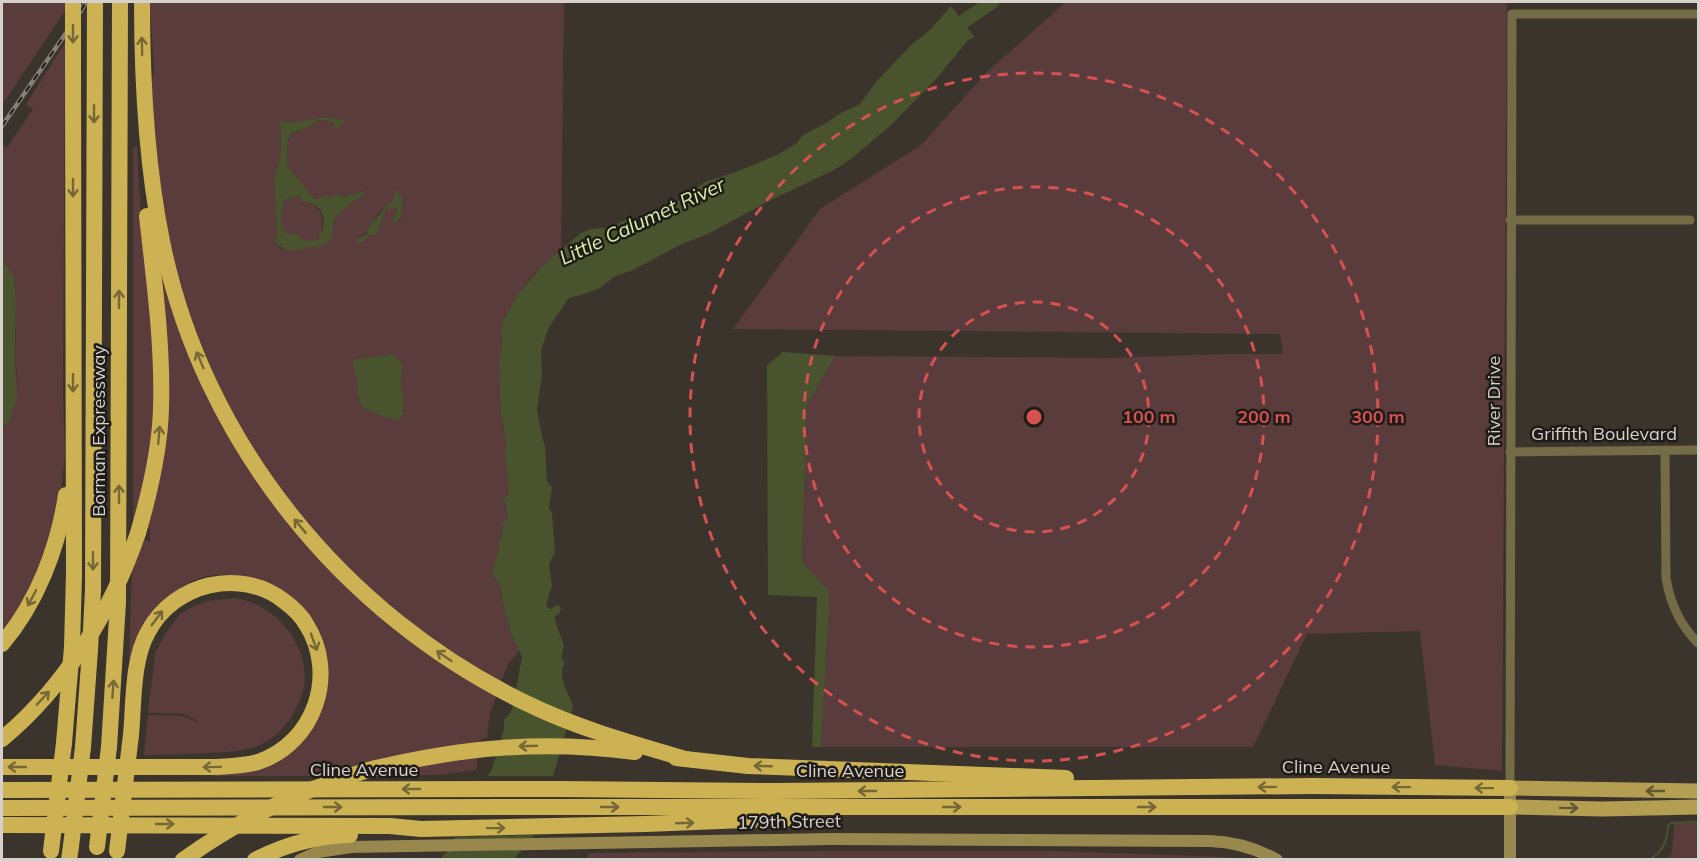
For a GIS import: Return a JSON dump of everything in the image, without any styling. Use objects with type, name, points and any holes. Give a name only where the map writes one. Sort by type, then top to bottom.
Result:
[{"type":"highway","points":[[50,855],[64,743],[72,647],[75,491],[73,2]]},
{"type":"highway","name":"Borman Expressway","points":[[70,853],[83,747],[93,590],[95,2]]},
{"type":"highway","name":"Borman Expressway","points":[[96,853],[110,747],[118,602],[120,2]]},
{"type":"highway","points":[[2,739],[54,686],[83,646],[110,599],[133,549],[148,497],[157,451],[161,408],[159,333],[143,162],[142,2]]},
{"type":"highway","points":[[143,85],[153,183],[162,242],[175,293],[207,376],[235,432],[287,511],[323,554],[389,615],[422,641],[494,686],[540,710],[589,730],[686,759]]},
{"type":"highway","points":[[2,644],[28,605],[44,574],[55,545],[68,486],[73,420]]},
{"type":"highway","points":[[2,767],[217,767],[242,766],[259,762],[275,754],[301,732],[311,717],[317,701],[321,676],[320,659],[315,641],[306,623],[277,596],[248,584],[216,583],[190,591],[175,600],[154,621],[142,645],[138,661],[131,735],[116,855]]},
{"type":"highway","points":[[183,860],[228,830],[316,788],[376,768],[440,754],[472,750],[534,746],[585,747],[748,766],[1089,779],[1135,788]]},
{"type":"highway","name":"Cline Avenue","points":[[2,790],[775,791],[1311,786],[1510,788]]},
{"type":"highway","name":"Cline Avenue","points":[[2,808],[1510,807]]},
{"type":"highway","points":[[2,825],[390,826],[543,836],[918,808]]},
{"type":"highway","points":[[255,860],[271,852],[308,841],[342,835],[383,834],[421,829]]},
{"type":"main road","name":"Cline Avenue","points":[[1510,788],[1698,791]]},
{"type":"main road","name":"Cline Avenue","points":[[1510,807],[1698,807]]},
{"type":"street","name":"River Drive","points":[[1510,788],[1512,14],[1698,14]]},
{"type":"street","points":[[1510,220],[1690,220]]},
{"type":"street","points":[[1665,450],[1668,592],[1677,614],[1698,643]]},
{"type":"street","name":"Griffith Boulevard","points":[[1510,452],[1698,450]]},
{"type":"street","points":[[1510,788],[1510,860]]},
{"type":"street","name":"179th Street","points":[[300,860],[318,852],[351,847],[436,846],[543,836],[1210,841],[1248,847],[1277,860]]},
{"type":"shaded area","points":[[2,2],[65,2],[65,11],[2,105]]},
{"type":"shaded area","points":[[150,2],[564,2],[561,251],[544,264],[519,292],[503,321],[501,331],[500,413],[506,439],[505,456],[509,491],[504,505],[508,516],[503,522],[503,532],[499,540],[493,575],[501,588],[511,634],[519,651],[509,663],[500,682],[438,644],[358,579],[294,508],[243,433],[222,394],[194,328],[175,268],[158,178],[151,86],[154,71]],"holes":[[[326,117],[342,123],[315,121],[313,125],[292,134],[288,140],[289,168],[313,199],[342,194],[345,196],[363,191],[364,195],[337,217],[332,236],[307,247],[281,249],[275,243],[277,232],[274,181],[281,152],[280,122],[288,123]],[[394,201],[403,204],[402,216],[397,223],[392,224],[397,210],[387,209],[380,227],[369,235],[359,238],[367,232],[383,209]],[[387,355],[403,369],[401,377],[404,411],[379,415],[364,409],[358,398],[358,377],[355,375],[354,367],[356,359]]]},
{"type":"shaded area","points":[[1066,2],[1507,2],[1502,771],[1435,765],[1420,631],[1307,634],[1253,747],[821,747],[829,610],[802,562],[807,405],[835,356],[1106,358],[1283,354],[1280,334],[733,329],[820,209],[921,145],[987,72]]},
{"type":"shaded area","points":[[65,43],[63,389],[65,456],[61,491],[47,548],[24,600],[2,633],[2,426],[5,426],[17,375],[15,281],[2,260],[2,145],[7,148],[33,109],[26,104]]},
{"type":"shaded area","points":[[133,147],[137,147],[140,201],[156,354],[155,427],[137,522],[133,520]]},
{"type":"shaded area","points":[[300,195],[318,209],[322,216],[321,233],[317,240],[303,241],[297,234],[286,232],[281,224],[283,203],[285,200]]},
{"type":"shaded area","points":[[157,252],[175,306],[296,527],[497,694],[490,713],[487,738],[479,742],[329,776],[215,776],[215,774],[281,760],[298,746],[311,731],[320,714],[326,696],[328,677],[321,638],[312,618],[224,575],[200,578],[176,590],[165,599],[142,628],[131,663],[129,663],[133,535],[150,542],[150,529],[147,527],[153,504]]},
{"type":"shaded area","points":[[234,598],[249,601],[276,617],[295,641],[304,670],[303,689],[294,712],[283,728],[258,746],[217,753],[144,755],[148,715],[183,716],[198,721],[184,714],[148,713],[155,653],[166,633],[180,614],[194,606],[207,601]]},
{"type":"shaded area","points":[[478,754],[476,770],[438,775],[381,775]]},
{"type":"shaded area","points":[[1698,823],[1698,859],[1668,859],[1672,853],[1674,824]]},
{"type":"shaded area","points":[[1049,851],[1241,859],[587,859],[589,853]]},
{"type":"water","points":[[951,6],[975,38],[969,39],[937,78],[891,125],[852,158],[834,170],[767,202],[708,234],[680,245],[633,270],[615,276],[600,288],[569,298],[549,327],[541,350],[542,375],[537,409],[545,447],[547,481],[552,487],[549,508],[552,513],[555,552],[549,564],[552,586],[546,604],[551,609],[559,605],[561,609],[555,616],[564,645],[561,658],[565,663],[562,674],[573,707],[537,832],[514,859],[439,860],[446,853],[482,780],[493,766],[504,729],[504,720],[511,712],[513,705],[522,657],[511,634],[501,588],[493,575],[499,541],[503,532],[503,522],[508,516],[504,500],[509,491],[505,456],[506,439],[500,413],[501,331],[503,321],[519,292],[544,264],[581,233],[591,229],[608,228],[627,219],[650,218],[659,214],[705,182],[777,155],[797,143],[803,135],[859,105],[877,81],[910,46],[930,30]]},
{"type":"water","points":[[326,117],[349,121],[342,123],[336,129],[334,122],[316,121],[292,133],[288,140],[289,168],[314,199],[338,194],[345,196],[364,191],[364,195],[335,219],[331,238],[321,247],[308,247],[293,251],[275,243],[277,232],[274,181],[281,152],[280,121],[288,123]],"holes":[[[300,195],[303,202],[315,206],[323,215],[323,227],[317,240],[303,241],[297,234],[286,232],[281,224],[285,200]]]},
{"type":"water","points":[[395,190],[402,200],[400,218],[392,224],[397,210],[387,209],[377,234],[369,235],[365,241],[357,244],[359,238],[366,235],[373,221],[393,201]]},
{"type":"water","points":[[5,259],[3,262],[14,277],[16,300],[17,398],[8,424],[2,426],[2,260]]},
{"type":"water","points":[[783,352],[835,356],[807,405],[802,562],[829,591],[821,747],[812,747],[817,597],[768,595],[767,365]]},
{"type":"water","points":[[390,353],[399,360],[402,367],[403,408],[402,416],[398,420],[364,409],[359,398],[358,378],[352,365],[356,359]]},
{"type":"pier","points":[[482,776],[556,776],[548,814],[538,835],[452,837]]},
{"type":"waterway","name":"Little Calumet River","points":[[950,33],[992,2]]},
{"type":"waterway","points":[[1649,860],[1663,846],[1668,826],[1671,823],[1698,822]]},
{"type":"railway","points":[[2,126],[86,2]]}]
